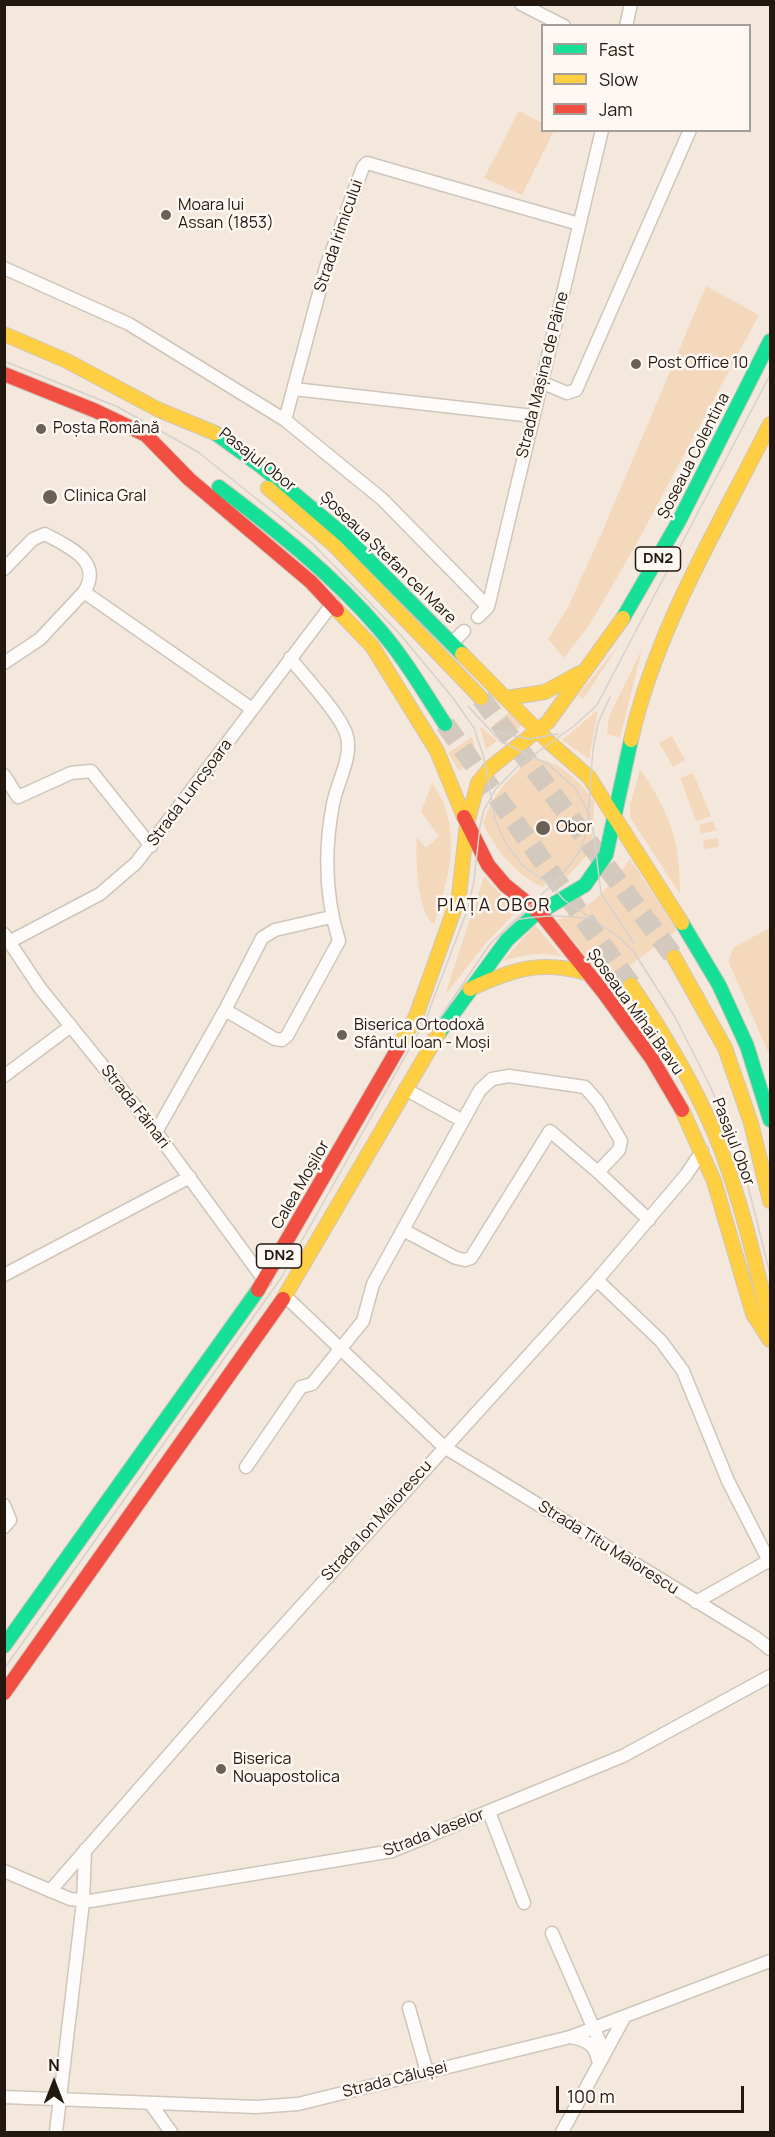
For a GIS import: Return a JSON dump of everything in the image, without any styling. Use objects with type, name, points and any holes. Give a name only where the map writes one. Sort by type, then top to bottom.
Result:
[{"type":"main road","name":"Șoseaua Ștefan cel Mare","points":[[4,334],[66,361],[159,410],[209,429],[304,500],[375,564],[539,731]]},
{"type":"main road","name":"Șoseaua Colentina","points":[[539,731],[595,660],[635,600],[679,521],[771,341]]},
{"type":"main road","points":[[4,374],[96,411],[146,435],[260,518],[324,573],[369,618],[393,646],[445,724]]},
{"type":"main road","name":"Pasajul Obor","points":[[159,410],[249,472],[334,545],[481,698]]},
{"type":"main road","name":"DN2","points":[[4,1693],[285,1296],[436,1036],[507,940],[539,911],[566,898],[590,878],[606,855],[638,711],[660,645],[771,424]]},
{"type":"main road","points":[[146,435],[189,479],[267,543],[333,603],[372,646],[437,751],[477,847],[497,877],[539,911]]},
{"type":"main road","points":[[506,698],[538,695],[552,690],[579,674],[595,660]]},
{"type":"main road","points":[[539,731],[589,777],[680,917],[719,985],[747,1046],[771,1120]]},
{"type":"main road","name":"DN2","points":[[467,823],[473,795],[485,773],[539,731]]},
{"type":"main road","name":"Calea Moșilor","points":[[4,1646],[265,1281],[416,1016],[459,896],[467,823]]},
{"type":"main road","name":"Șoseaua Mihai Bravu","points":[[539,911],[652,1059],[678,1101],[702,1150],[753,1314],[771,1340]]},
{"type":"main road","name":"Pasajul Obor","points":[[674,957],[725,1048],[751,1123],[771,1201]]},
{"type":"main road","points":[[470,989],[526,966],[558,965],[587,973]]},
{"type":"main road","name":"Pasajul Obor","points":[[631,985],[680,1064],[714,1132],[748,1235],[771,1325]]},
{"type":"street","points":[[521,4],[560,24]]},
{"type":"street","points":[[626,24],[631,4]]},
{"type":"street","name":"Strada Mașina de Pâine","points":[[488,607],[602,132]]},
{"type":"street","points":[[542,382],[567,393],[576,390],[689,132]]},
{"type":"street","name":"Strada Irimicului","points":[[285,420],[326,267],[363,167],[367,163],[579,224]]},
{"type":"street","points":[[4,268],[129,324],[285,420],[382,499],[488,607],[478,617]]},
{"type":"street","points":[[294,389],[533,416]]},
{"type":"street","points":[[4,570],[33,539],[45,534],[86,560],[90,577],[84,592],[40,639],[4,663]]},
{"type":"street","points":[[84,592],[252,709]]},
{"type":"street","name":"Strada Luncșoara","points":[[7,938],[100,894],[130,868],[151,846],[333,603]]},
{"type":"street","points":[[452,643],[464,631]]},
{"type":"street","points":[[225,1010],[275,1039],[282,1040],[287,1036],[339,941],[331,917],[326,876],[327,853],[333,804],[345,763],[348,742],[342,726],[290,658]]},
{"type":"street","points":[[4,775],[18,797],[71,773],[91,771],[151,846]]},
{"type":"street","points":[[156,1132],[268,932],[331,917]]},
{"type":"street","name":"Strada Făinari","points":[[7,938],[71,1026],[190,1177],[265,1281]]},
{"type":"street","points":[[4,1076],[71,1026]]},
{"type":"street","points":[[246,1467],[301,1387],[312,1384],[363,1321],[373,1284],[480,1090],[492,1079],[509,1076],[585,1087],[598,1102],[621,1141],[619,1150],[598,1172]]},
{"type":"street","points":[[405,1089],[463,1121]]},
{"type":"street","points":[[403,1230],[456,1258],[465,1260],[471,1258],[550,1131],[649,1220]]},
{"type":"street","name":"Strada Ion Maiorescu","points":[[50,1891],[444,1447],[597,1280],[686,1175],[702,1150]]},
{"type":"street","points":[[4,1275],[190,1177]]},
{"type":"street","points":[[597,1280],[661,1341],[683,1371],[728,1481],[770,1560],[696,1602]]},
{"type":"street","name":"Strada Titu Maiorescu","points":[[285,1296],[340,1351],[444,1447],[755,1637],[771,1649]]},
{"type":"street","points":[[4,1505],[10,1520],[4,1527]]},
{"type":"street","name":"Strada Vaselor","points":[[4,1871],[50,1891],[83,1902],[377,1854],[407,1846],[623,1756],[771,1676]]},
{"type":"street","points":[[489,1812],[525,1903]]},
{"type":"street","points":[[56,2133],[83,1902],[85,1850]]},
{"type":"street","points":[[552,1933],[594,2028],[602,2057]]},
{"type":"street","name":"Strada Călușei","points":[[4,2097],[285,2106],[570,2037],[771,1961]]},
{"type":"street","points":[[409,2008],[427,2072]]},
{"type":"street","points":[[561,2133],[624,2018]]},
{"type":"street","points":[[570,2037],[589,2042],[602,2057]]},
{"type":"street","points":[[150,2103],[169,2130]]},
{"type":"street","points":[[169,2130],[168,2117],[179,2104]]},
{"type":"shaded area","points":[[519,111],[541,122],[541,132],[554,132],[522,195],[484,178]]},
{"type":"shaded area","points":[[706,286],[759,315],[633,550],[590,624],[564,658],[548,639],[568,607],[603,530]]},
{"type":"shaded area","points":[[619,645],[583,699],[578,695]]},
{"type":"shaded area","points":[[642,649],[620,738],[607,734],[609,717]]},
{"type":"shaded area","points":[[512,710],[522,725],[512,732],[502,731],[493,725]]},
{"type":"shaded area","points":[[598,710],[589,759],[562,740]]},
{"type":"shaded area","points":[[480,728],[483,728],[497,741],[486,749]]},
{"type":"shaded area","points":[[672,736],[685,760],[673,767],[659,743]]},
{"type":"shaded area","points":[[472,737],[473,756],[459,771],[448,753]]},
{"type":"shaded area","points":[[533,759],[543,760],[560,767],[582,786],[594,801],[592,850],[565,879],[551,880],[542,887],[514,868],[494,843],[483,823],[502,787]]},
{"type":"shaded area","points":[[640,769],[659,799],[671,828],[678,858],[680,894],[630,817],[630,806]]},
{"type":"shaded area","points":[[693,773],[711,816],[696,821],[680,778]]},
{"type":"shaded area","points":[[432,783],[442,800],[451,834],[451,852],[445,889],[434,924],[424,909],[418,884],[416,857],[417,837],[426,848],[439,836],[421,812]]},
{"type":"shaded area","points":[[713,821],[716,830],[701,834],[699,825]]},
{"type":"shaded area","points":[[718,838],[719,847],[704,849],[703,840]]},
{"type":"shaded area","points":[[630,859],[677,930],[607,983],[557,920],[591,903]]},
{"type":"shaded area","points":[[484,876],[516,912],[487,942],[445,995]]},
{"type":"shaded area","points":[[535,925],[562,957],[532,954],[503,961]]},
{"type":"shaded area","points":[[770,928],[770,1056],[728,961],[734,947]]},
{"type":"tunnel","points":[[481,698],[674,957]]},
{"type":"tunnel","points":[[445,724],[631,985]]},
{"type":"tram line","points":[[4,361],[118,407],[198,452],[313,544],[399,633],[453,698],[474,728],[484,758],[495,819],[506,844],[523,866],[551,885],[564,900],[620,938],[634,952],[675,1017],[711,1088],[742,1162],[770,1274]]},
{"type":"tram line","points":[[4,1669],[281,1278],[425,1021],[467,911],[474,881],[484,810],[495,790],[517,767],[574,726],[597,705],[770,375]]},
{"type":"tram line","points":[[426,1038],[490,944],[562,875],[580,851],[587,831],[593,749],[598,723],[610,697]]},
{"type":"tram line","points":[[468,706],[500,741],[548,764],[575,788],[588,812],[593,828],[601,893],[634,943]]},
{"type":"tram line","points":[[497,732],[529,739],[558,734]]},
{"type":"tram line","points":[[515,920],[552,916],[589,919]]},
{"type":"traffic: fast","points":[[623,618],[679,521],[770,341]]},
{"type":"traffic: fast","points":[[215,433],[262,467],[345,536],[462,654]]},
{"type":"traffic: fast","points":[[219,487],[303,554],[343,590],[398,652],[445,724]]},
{"type":"traffic: fast","points":[[439,1033],[507,940],[532,917],[585,885],[606,855],[631,740]]},
{"type":"traffic: fast","points":[[682,923],[719,985],[747,1046],[770,1120]]},
{"type":"traffic: fast","points":[[4,1646],[258,1290]]},
{"type":"traffic: slow","points":[[4,334],[67,361],[159,410],[215,433]]},
{"type":"traffic: slow","points":[[631,740],[642,698],[673,618],[710,539],[770,424]]},
{"type":"traffic: slow","points":[[268,488],[334,545],[481,698]]},
{"type":"traffic: slow","points":[[337,610],[372,646],[437,751],[464,817]]},
{"type":"traffic: slow","points":[[400,1045],[416,1016],[459,896],[467,823],[478,783],[490,768],[548,722],[623,618]]},
{"type":"traffic: slow","points":[[462,654],[550,743],[589,777],[682,923]]},
{"type":"traffic: slow","points":[[506,698],[545,692],[580,673]]},
{"type":"traffic: slow","points":[[674,957],[725,1048],[751,1123],[770,1201]]},
{"type":"traffic: slow","points":[[470,989],[500,976],[541,967],[555,967],[587,973]]},
{"type":"traffic: slow","points":[[631,985],[676,1057],[714,1132],[739,1203],[770,1325]]},
{"type":"traffic: slow","points":[[283,1299],[439,1033]]},
{"type":"traffic: slow","points":[[682,1110],[714,1181],[753,1314],[770,1340]]},
{"type":"traffic: jam","points":[[4,374],[96,411],[146,435],[189,479],[311,582],[337,610]]},
{"type":"traffic: jam","points":[[464,817],[488,865],[505,885],[542,915],[604,993],[652,1059],[682,1110]]},
{"type":"traffic: jam","points":[[258,1290],[400,1045]]},
{"type":"traffic: jam","points":[[4,1693],[283,1299]]},
{"type":"place","name":"Moara lui Assan (1853)","points":[[166,215]]},
{"type":"place","name":"Post Office 10","points":[[636,364]]},
{"type":"place","name":"Poșta Română","points":[[41,429]]},
{"type":"place","name":"Clinica Gral","points":[[50,497]]},
{"type":"place","name":"Obor","points":[[543,828]]},
{"type":"place","name":"Biserica Ortodoxă Sfântul Ioan - Moși","points":[[342,1035]]},
{"type":"place","name":"Biserica Nouapostolica","points":[[221,1769]]},
{"type":"district","name":"PIAȚA OBOR","points":[[494,906]]}]
